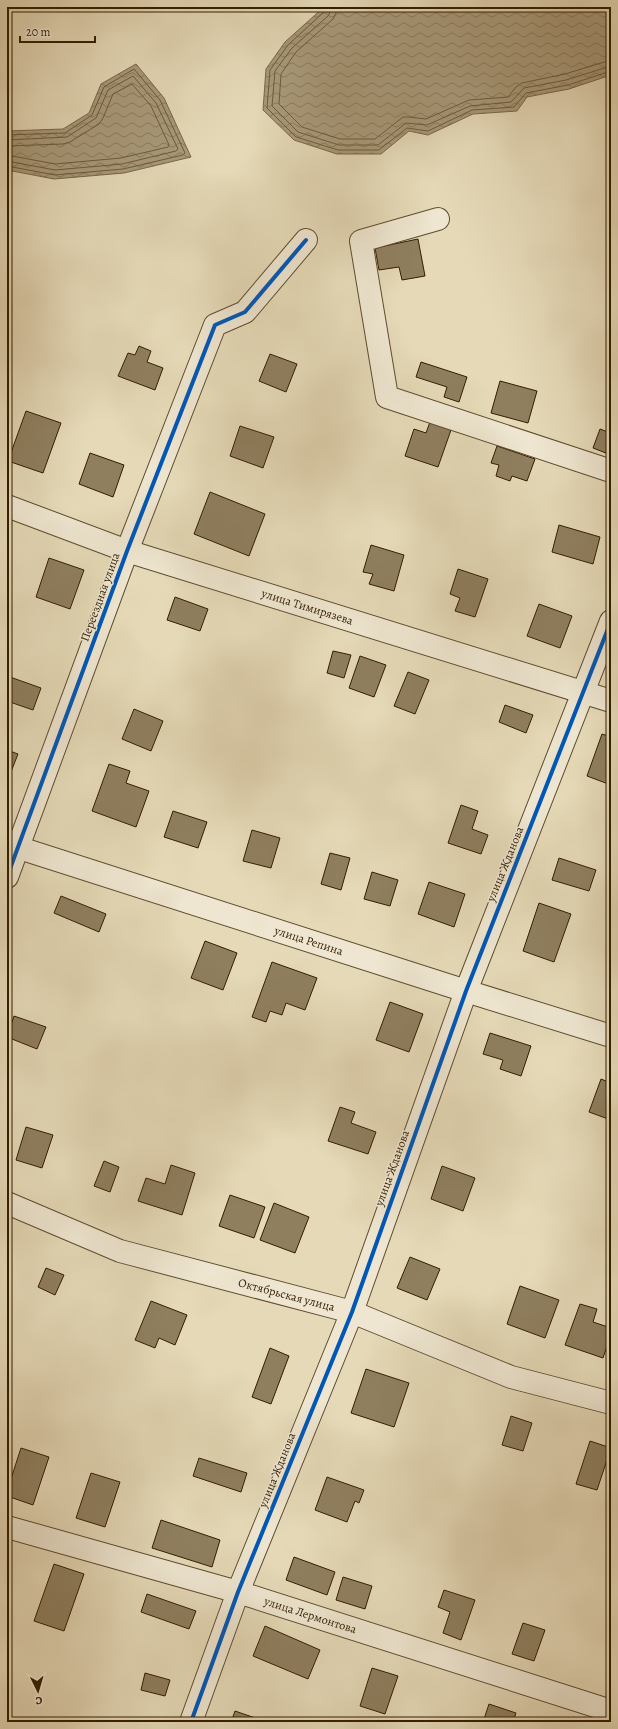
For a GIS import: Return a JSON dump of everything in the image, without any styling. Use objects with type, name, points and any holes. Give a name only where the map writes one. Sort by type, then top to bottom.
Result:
[{"type":"street","points":[[438,219],[361,241],[387,397],[611,471]]},
{"type":"street","name":"Переездная улица","points":[[7,877],[12,846],[215,326],[245,312],[306,240]]},
{"type":"street","name":"улица Тимирязева","points":[[7,506],[127,551],[611,701]]},
{"type":"street","name":"улица Жданова","points":[[191,1722],[238,1592],[352,1312],[466,991],[611,621]]},
{"type":"street","name":"улица Репина","points":[[12,846],[611,1036]]},
{"type":"street","name":"Октябрьская улица","points":[[7,1203],[120,1251],[352,1312],[511,1377],[611,1403]]},
{"type":"street","name":"улица Лермонтова","points":[[7,1527],[238,1592],[611,1711]]},
{"type":"water","points":[[324,7],[611,7],[611,75],[569,89],[527,97],[517,111],[473,114],[428,135],[409,131],[381,154],[337,154],[294,140],[263,110],[266,69],[285,42]]},
{"type":"water","points":[[136,64],[164,98],[191,157],[124,173],[54,179],[7,170],[7,131],[63,129],[89,113],[101,84]]},
{"type":"building","points":[[418,239],[425,276],[402,280],[399,267],[379,270],[375,248]]},
{"type":"building","points":[[139,346],[151,351],[147,362],[163,368],[155,390],[118,376],[128,353],[135,355]]},
{"type":"building","points":[[270,354],[297,364],[286,392],[259,381]]},
{"type":"building","points":[[421,362],[467,377],[459,402],[444,397],[447,387],[416,377]]},
{"type":"building","points":[[500,381],[537,391],[528,423],[491,413]]},
{"type":"building","points":[[26,411],[61,423],[43,473],[8,461]]},
{"type":"building","points":[[430,422],[451,430],[438,467],[405,456],[414,429],[426,433]]},
{"type":"building","points":[[240,426],[274,437],[263,468],[230,456]]},
{"type":"building","points":[[600,429],[611,433],[611,455],[593,448]]},
{"type":"building","points":[[497,446],[535,459],[527,481],[512,476],[510,481],[496,476],[499,465],[491,463]]},
{"type":"building","points":[[90,453],[124,465],[113,497],[79,484]]},
{"type":"building","points":[[210,492],[265,514],[249,556],[194,534]]},
{"type":"building","points":[[559,525],[600,537],[593,564],[552,552]]},
{"type":"building","points":[[371,545],[404,555],[394,591],[369,584],[373,574],[363,572]]},
{"type":"building","points":[[49,558],[84,570],[70,609],[36,597]]},
{"type":"building","points":[[458,569],[488,579],[475,617],[455,611],[460,598],[450,594]]},
{"type":"building","points":[[175,597],[208,609],[200,631],[167,620]]},
{"type":"building","points":[[539,604],[572,616],[560,648],[527,636]]},
{"type":"building","points":[[333,651],[351,655],[344,678],[327,673]]},
{"type":"building","points":[[360,656],[386,665],[374,697],[349,688]]},
{"type":"building","points":[[408,672],[429,680],[415,714],[394,706]]},
{"type":"building","points":[[10,677],[41,688],[33,710],[7,701],[7,685]]},
{"type":"building","points":[[505,705],[533,715],[526,733],[499,722]]},
{"type":"building","points":[[134,709],[163,721],[151,751],[122,739]]},
{"type":"building","points":[[602,734],[611,737],[611,785],[587,776]]},
{"type":"building","points":[[7,750],[18,754],[7,782]]},
{"type":"building","points":[[109,764],[130,771],[126,783],[149,791],[136,827],[92,811]]},
{"type":"building","points":[[461,805],[478,811],[472,829],[488,835],[481,854],[448,843]]},
{"type":"building","points":[[173,811],[207,822],[198,848],[164,837]]},
{"type":"building","points":[[252,830],[280,838],[271,868],[243,861]]},
{"type":"building","points":[[330,853],[350,858],[341,890],[321,884]]},
{"type":"building","points":[[559,858],[596,870],[589,891],[552,880]]},
{"type":"building","points":[[372,872],[398,880],[390,906],[364,899]]},
{"type":"building","points":[[429,882],[465,894],[454,927],[418,914]]},
{"type":"building","points":[[61,896],[106,914],[99,932],[54,913]]},
{"type":"building","points":[[539,903],[571,914],[554,962],[523,951]]},
{"type":"building","points":[[205,941],[237,953],[223,990],[191,978]]},
{"type":"building","points":[[272,962],[317,978],[305,1010],[286,1003],[282,1015],[270,1011],[266,1022],[252,1017]]},
{"type":"building","points":[[390,1002],[423,1014],[409,1052],[376,1040]]},
{"type":"building","points":[[14,1016],[46,1027],[37,1049],[7,1037]]},
{"type":"building","points":[[490,1033],[531,1046],[521,1076],[500,1069],[503,1060],[483,1054]]},
{"type":"building","points":[[601,1079],[611,1083],[611,1120],[589,1112]]},
{"type":"building","points":[[340,1107],[355,1112],[351,1123],[376,1132],[368,1154],[328,1141]]},
{"type":"building","points":[[26,1127],[53,1135],[42,1168],[16,1160]]},
{"type":"building","points":[[104,1161],[119,1167],[110,1192],[94,1186]]},
{"type":"building","points":[[171,1165],[195,1173],[182,1215],[138,1201],[146,1178],[165,1184]]},
{"type":"building","points":[[442,1166],[475,1178],[463,1211],[431,1199]]},
{"type":"building","points":[[230,1195],[265,1207],[254,1238],[219,1226]]},
{"type":"building","points":[[274,1203],[309,1217],[295,1253],[260,1240]]},
{"type":"building","points":[[410,1257],[440,1269],[427,1300],[397,1288]]},
{"type":"building","points":[[46,1268],[64,1275],[55,1295],[38,1287]]},
{"type":"building","points":[[520,1286],[559,1300],[545,1338],[507,1324]]},
{"type":"building","points":[[151,1301],[187,1315],[175,1345],[159,1338],[155,1348],[135,1340]]},
{"type":"building","points":[[580,1304],[597,1309],[593,1322],[611,1328],[611,1334],[603,1358],[565,1345]]},
{"type":"building","points":[[270,1348],[289,1356],[271,1404],[252,1397]]},
{"type":"building","points":[[366,1369],[409,1383],[394,1427],[351,1413]]},
{"type":"building","points":[[511,1416],[532,1423],[523,1451],[502,1445]]},
{"type":"building","points":[[590,1441],[611,1448],[597,1490],[576,1484]]},
{"type":"building","points":[[21,1448],[49,1457],[33,1505],[7,1496],[7,1491]]},
{"type":"building","points":[[199,1458],[247,1473],[241,1492],[193,1476]]},
{"type":"building","points":[[91,1473],[120,1482],[105,1527],[76,1518]]},
{"type":"building","points":[[327,1477],[364,1490],[359,1503],[355,1501],[347,1522],[315,1510]]},
{"type":"building","points":[[161,1520],[220,1540],[212,1567],[152,1548]]},
{"type":"building","points":[[7,1552],[11,1554],[7,1567]]},
{"type":"building","points":[[294,1557],[335,1572],[327,1595],[286,1580]]},
{"type":"building","points":[[54,1564],[84,1574],[64,1631],[34,1621]]},
{"type":"building","points":[[343,1577],[372,1586],[365,1609],[336,1600]]},
{"type":"building","points":[[444,1590],[475,1600],[461,1640],[443,1633],[450,1612],[438,1607]]},
{"type":"building","points":[[147,1594],[196,1611],[189,1629],[141,1612]]},
{"type":"building","points":[[523,1623],[545,1630],[534,1661],[512,1654]]},
{"type":"building","points":[[265,1626],[320,1650],[308,1679],[253,1656]]},
{"type":"building","points":[[372,1668],[398,1676],[385,1714],[360,1706]]},
{"type":"building","points":[[145,1673],[170,1680],[165,1696],[141,1690]]},
{"type":"building","points":[[489,1704],[516,1713],[513,1722],[483,1722]]},
{"type":"building","points":[[235,1711],[264,1721],[264,1722],[231,1722]]},
{"type":"cycle path","points":[[7,877],[127,551],[215,325],[245,312],[306,240]]},
{"type":"cycle path","points":[[191,1722],[238,1592],[352,1312],[466,991],[611,621]]}]
